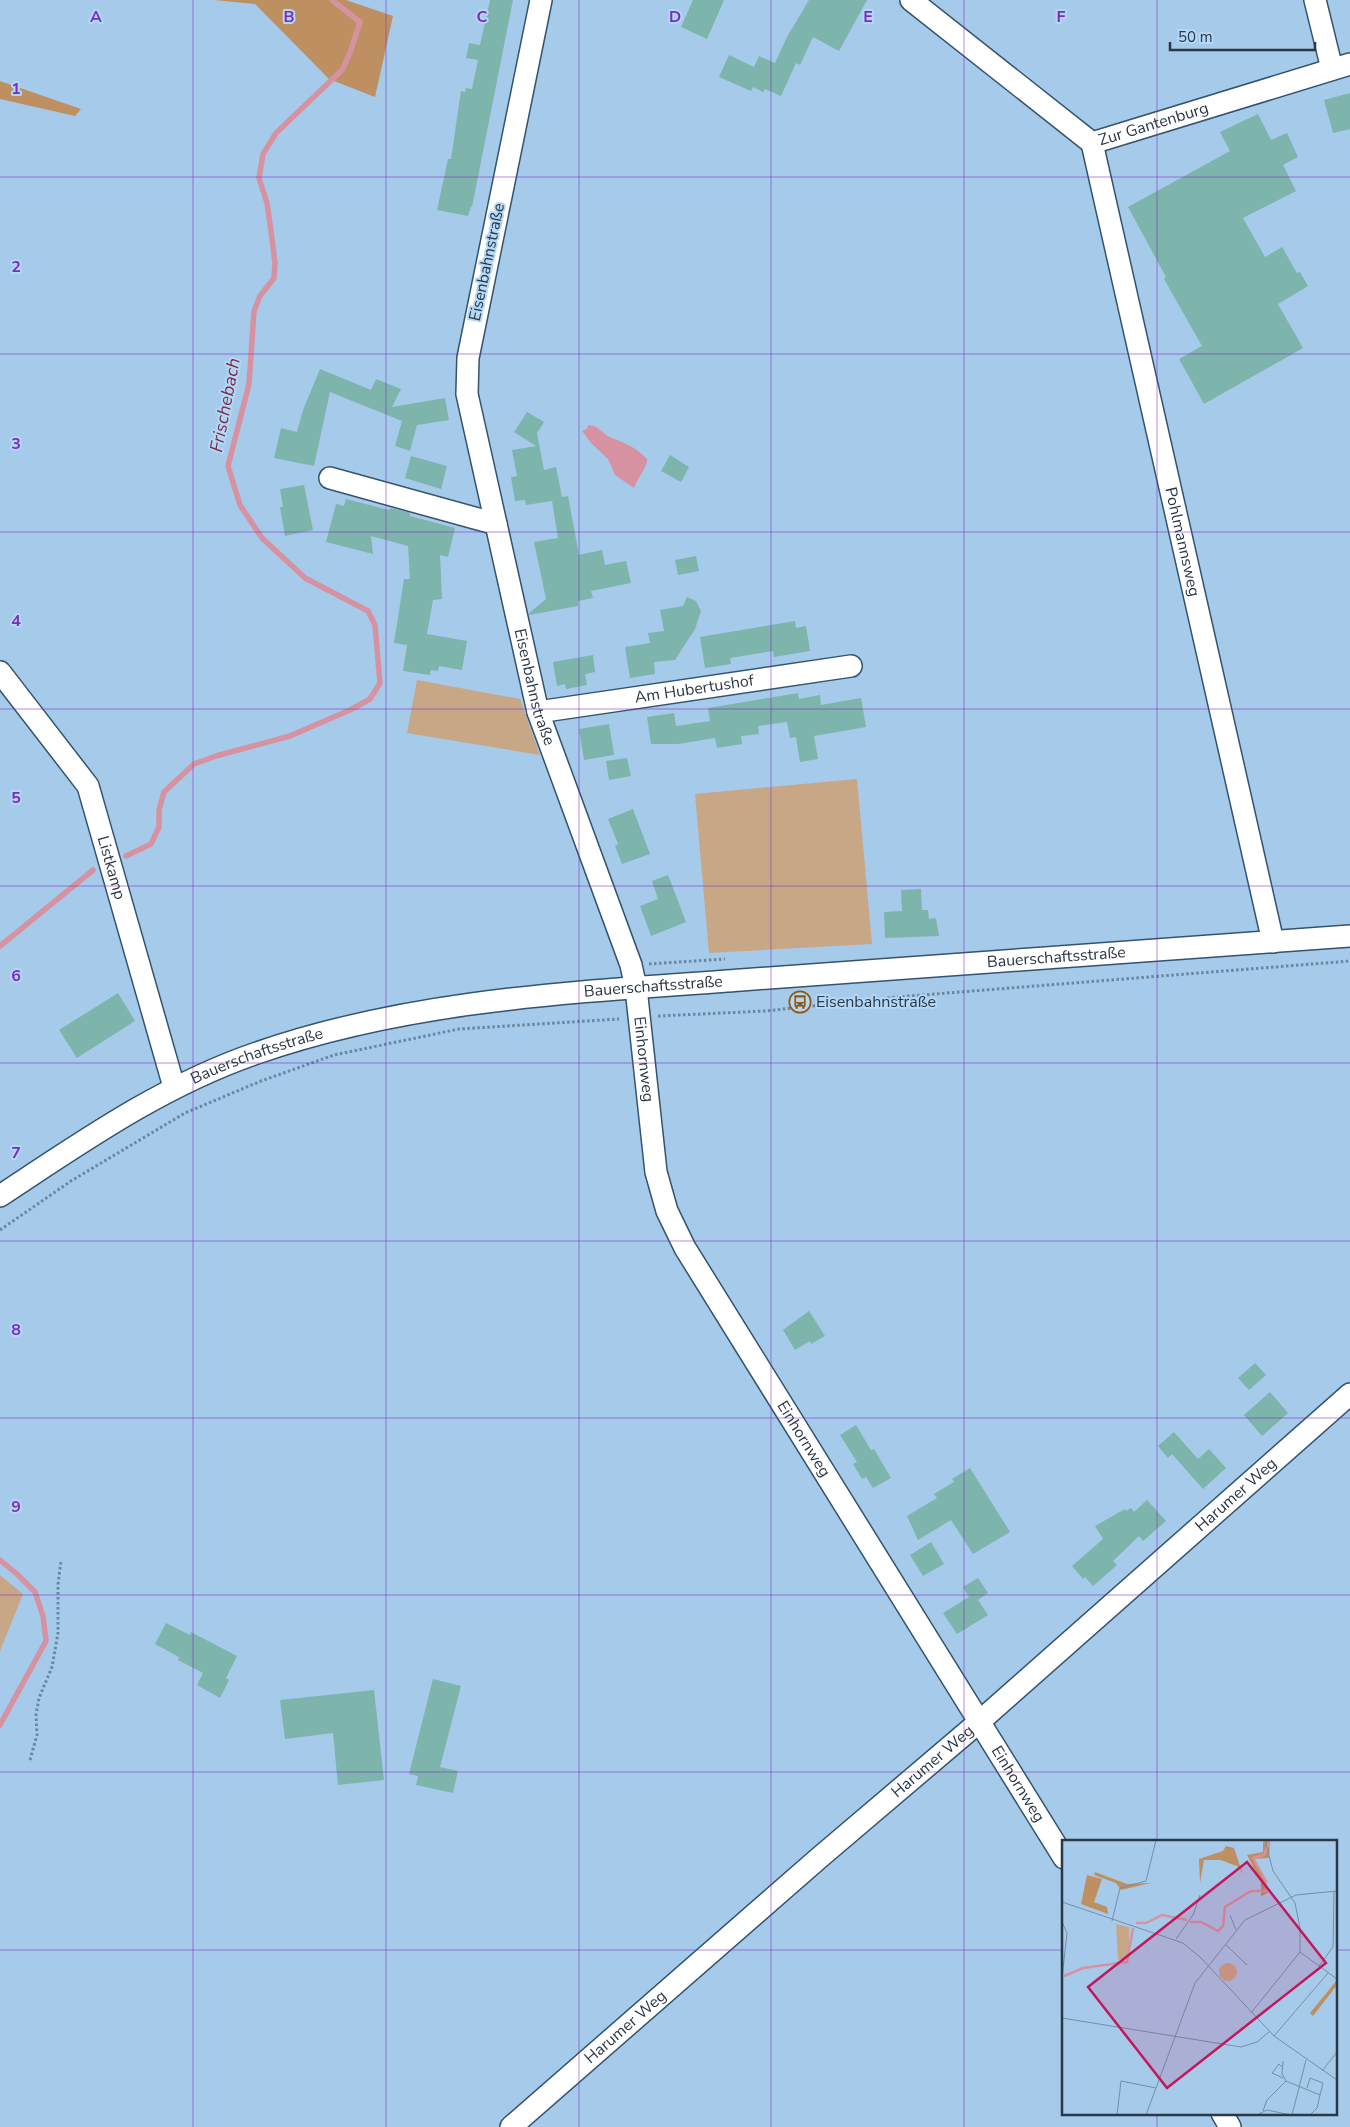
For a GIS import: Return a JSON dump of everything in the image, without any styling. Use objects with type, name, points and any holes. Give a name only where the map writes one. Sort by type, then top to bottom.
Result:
[{"type":"street","name":"Eisenbahnstraße","points":[[540,0],[468,358],[467,394],[538,712],[631,965],[636,988]]},
{"type":"street","name":"Zur Gantenburg","points":[[910,0],[1092,143],[1341,67]]},
{"type":"street","points":[[1315,0],[1341,67]]},
{"type":"street","name":"Pohlmannsweg","points":[[1092,143],[1272,942]]},
{"type":"street","points":[[330,478],[496,524]]},
{"type":"street","name":"Am Hubertushof","points":[[538,712],[851,666]]},
{"type":"street","name":"Listkamp","points":[[0,672],[88,786],[174,1087]]},
{"type":"street","name":"Bauerschaftsstraße","points":[[0,1196],[92,1134],[174,1087],[254,1054],[327,1030],[413,1012],[478,1002],[636,988],[1350,936]]},
{"type":"street","name":"Einhornweg","points":[[636,988],[656,1172],[667,1211],[685,1248],[1062,1855]]},
{"type":"street","name":"Harumer Weg","points":[[511,2127],[819,1858],[979,1722],[1350,1394]]},
{"type":"street","points":[[1223,2114],[1230,2127]]},
{"type":"path","points":[[30,1760],[37,1734],[36,1715],[39,1698],[52,1667],[58,1633],[58,1584],[61,1561]]},
{"type":"shaded area","points":[[214,0],[346,0],[393,16],[375,97],[329,79],[255,4]]},
{"type":"shaded area","points":[[0,81],[81,109],[75,116],[0,99]]},
{"type":"shaded area","points":[[588,425],[592,425],[609,437],[631,446],[647,459],[646,465],[634,488],[615,475],[608,459],[592,444],[582,431],[587,429]]},
{"type":"shaded area","points":[[417,680],[520,699],[540,755],[407,733]]},
{"type":"shaded area","points":[[857,779],[872,944],[709,953],[695,794]]},
{"type":"shaded area","points":[[0,1575],[23,1594],[0,1651]]},
{"type":"building","points":[[490,0],[513,0],[472,207],[468,216],[437,210],[448,159],[451,159],[461,91],[465,92],[466,88],[472,89],[478,60],[466,58],[469,43],[480,45]]},
{"type":"building","points":[[693,0],[724,0],[707,39],[681,27]]},
{"type":"building","points":[[809,0],[867,0],[839,51],[813,37],[800,65],[796,63],[781,96],[765,89],[763,92],[753,87],[751,91],[719,77],[729,55],[754,67],[759,56],[775,63],[787,37]]},
{"type":"building","points":[[1350,93],[1350,129],[1333,133],[1324,100]]},
{"type":"building","points":[[1258,114],[1271,140],[1287,133],[1298,157],[1283,165],[1296,191],[1243,218],[1265,257],[1282,247],[1297,273],[1300,272],[1308,286],[1278,304],[1303,348],[1204,404],[1179,359],[1202,346],[1164,279],[1166,277],[1128,207],[1230,151],[1220,132]]},
{"type":"building","points":[[320,369],[371,390],[376,379],[401,389],[392,407],[445,398],[449,420],[417,425],[410,451],[395,446],[402,421],[330,392],[314,466],[274,458],[281,428],[297,432],[303,410]]},
{"type":"building","points":[[527,412],[544,422],[537,433],[544,470],[556,467],[562,497],[568,496],[579,555],[602,550],[605,565],[626,561],[631,583],[591,591],[593,598],[578,601],[578,606],[529,615],[546,599],[534,542],[558,538],[552,501],[526,505],[525,500],[515,501],[511,477],[517,476],[512,450],[536,446],[514,432]]},
{"type":"building","points":[[670,455],[689,467],[681,482],[661,471]]},
{"type":"building","points":[[411,456],[447,466],[441,489],[405,478]]},
{"type":"building","points":[[304,485],[313,530],[285,536],[280,507],[283,507],[280,489]]},
{"type":"building","points":[[346,499],[389,510],[390,508],[403,511],[410,513],[410,516],[455,528],[448,557],[440,555],[442,599],[433,600],[427,634],[467,641],[462,670],[439,666],[438,671],[431,670],[430,675],[403,671],[407,645],[394,643],[404,579],[410,579],[408,546],[371,536],[373,554],[326,542],[336,504],[344,506]]},
{"type":"building","points":[[696,556],[699,571],[678,575],[675,560]]},
{"type":"building","points":[[687,597],[696,601],[701,611],[695,629],[675,660],[654,662],[655,674],[630,678],[625,647],[650,643],[648,633],[664,631],[660,610],[683,606]]},
{"type":"building","points":[[795,621],[796,628],[806,626],[810,651],[774,657],[773,651],[730,658],[731,664],[705,668],[700,637]]},
{"type":"building","points":[[593,655],[595,672],[585,674],[587,685],[566,689],[565,684],[557,686],[553,662]]},
{"type":"building","points":[[798,693],[799,699],[820,695],[821,705],[861,698],[866,727],[814,736],[818,759],[800,762],[796,737],[790,738],[787,722],[758,726],[759,734],[741,736],[742,744],[717,748],[715,738],[678,744],[651,744],[647,717],[674,713],[676,726],[710,721],[708,708]]},
{"type":"building","points":[[609,724],[614,755],[584,760],[579,729]]},
{"type":"building","points":[[627,758],[631,776],[609,780],[606,761]]},
{"type":"building","points":[[633,809],[650,854],[622,864],[615,846],[618,844],[608,819]]},
{"type":"building","points":[[668,875],[686,922],[651,936],[640,906],[658,899],[652,881]]},
{"type":"building","points":[[921,889],[922,910],[928,910],[929,919],[936,918],[939,936],[885,938],[884,912],[902,911],[901,890]]},
{"type":"building","points":[[118,993],[135,1021],[77,1058],[59,1030]]},
{"type":"building","points":[[809,1311],[825,1336],[811,1344],[810,1341],[795,1350],[783,1330]]},
{"type":"building","points":[[1255,1363],[1266,1375],[1249,1390],[1238,1378]]},
{"type":"building","points":[[1270,1392],[1288,1413],[1262,1436],[1244,1415]]},
{"type":"building","points":[[856,1425],[871,1450],[874,1449],[891,1478],[873,1488],[866,1477],[862,1479],[853,1464],[857,1462],[840,1435]]},
{"type":"building","points":[[1174,1432],[1198,1459],[1209,1449],[1226,1468],[1203,1489],[1172,1454],[1168,1458],[1158,1446]]},
{"type":"building","points":[[970,1468],[1010,1532],[973,1554],[951,1520],[918,1540],[907,1516],[937,1498],[934,1494],[954,1482],[952,1479]]},
{"type":"building","points":[[1147,1500],[1166,1521],[1143,1541],[1139,1536],[1113,1561],[1117,1565],[1093,1586],[1085,1577],[1083,1579],[1072,1566],[1103,1539],[1095,1526],[1125,1509],[1126,1511],[1131,1508],[1134,1512]]},
{"type":"building","points":[[931,1542],[944,1564],[923,1576],[910,1555]]},
{"type":"building","points":[[978,1578],[988,1593],[978,1600],[988,1615],[957,1634],[943,1613],[969,1597],[963,1587]]},
{"type":"building","points":[[166,1623],[190,1635],[191,1632],[237,1656],[226,1678],[229,1680],[220,1698],[197,1685],[203,1673],[178,1660],[179,1657],[155,1644]]},
{"type":"building","points":[[433,1679],[461,1686],[440,1767],[458,1771],[453,1793],[416,1785],[418,1776],[409,1774]]},
{"type":"building","points":[[374,1690],[384,1780],[338,1785],[333,1733],[285,1739],[280,1700]]},
{"type":"waterway","name":"Frischebach","points":[[126,856],[151,844],[159,827],[159,810],[164,792],[194,764],[216,756],[290,736],[350,710],[370,699],[380,683],[375,625],[368,611],[305,578],[262,538],[240,505],[228,466],[249,384],[254,311],[260,296],[274,278],[275,263],[267,203],[259,178],[263,154],[276,133],[342,70],[350,53],[360,22],[332,0]]},
{"type":"waterway","name":"Frischebach","points":[[0,946],[93,870]]},
{"type":"waterway","name":"Frischebach","points":[[0,1560],[35,1592],[43,1616],[46,1641],[0,1725]]},
{"type":"place","name":"Eisenbahnstraße","points":[[800,1002]]}]
